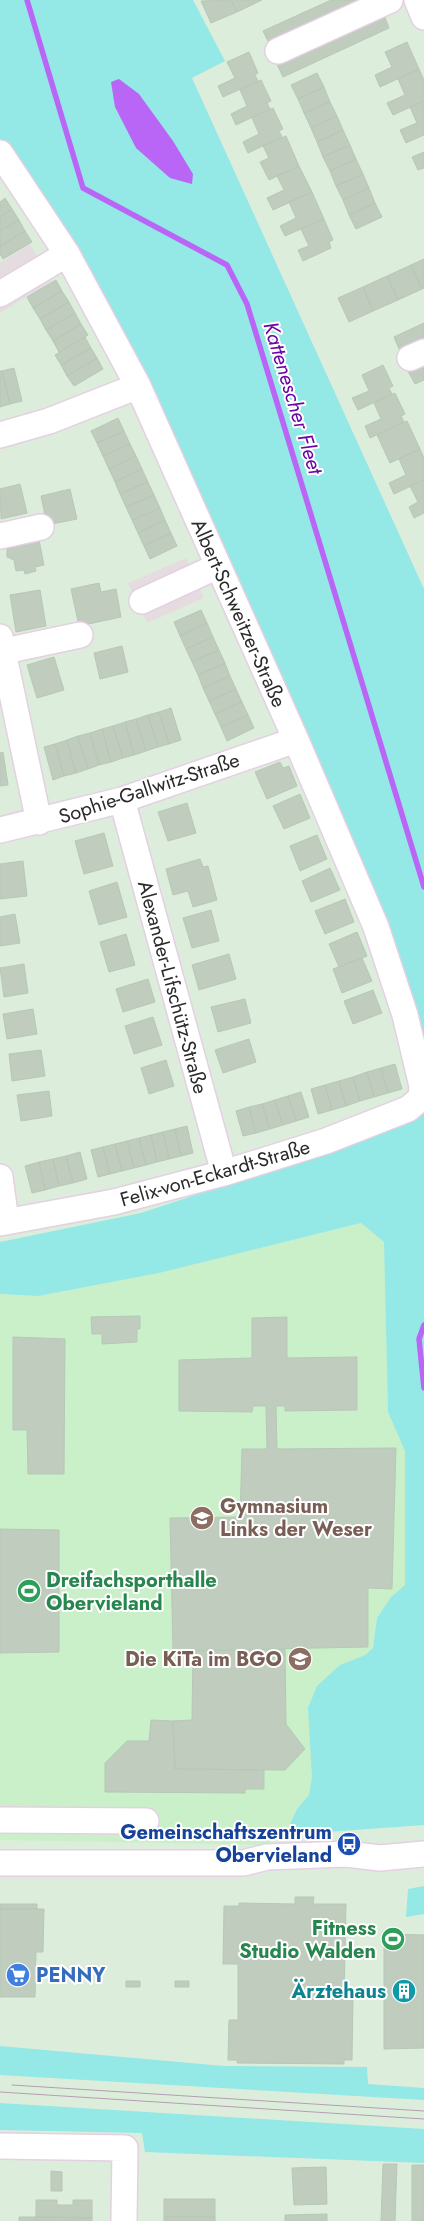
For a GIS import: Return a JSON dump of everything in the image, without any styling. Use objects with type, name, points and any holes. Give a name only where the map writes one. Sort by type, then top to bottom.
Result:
[{"type":"street","points":[[278,51],[390,0]]},
{"type":"street","points":[[417,0],[424,16]]},
{"type":"street","name":"Albert-Schweitzer-Straße","points":[[0,152],[68,254],[138,386],[296,740],[376,927],[405,1015],[422,1086],[421,1098]]},
{"type":"street","points":[[0,294],[68,254]]},
{"type":"street","points":[[0,435],[49,421],[138,386]]},
{"type":"street","points":[[0,536],[41,527]]},
{"type":"street","points":[[142,601],[218,566]]},
{"type":"street","points":[[39,822],[1,646],[80,635]]},
{"type":"street","name":"Sophie-Gallwitz-Straße","points":[[0,830],[39,822],[122,800],[296,740]]},
{"type":"street","name":"Alexander-Lifschütz-Straße","points":[[122,800],[224,1173]]},
{"type":"street","name":"Felix-von-Eckardt-Straße","points":[[3,1222],[114,1202],[224,1173],[326,1141],[408,1109],[421,1098]]},
{"type":"street","points":[[0,1177],[3,1222]]},
{"type":"street","points":[[4,1818],[146,1821]]},
{"type":"street","points":[[0,1863],[243,1863],[271,1870],[336,1870],[350,1869],[380,1858],[424,1854]]},
{"type":"street","points":[[0,2146],[125,2148],[124,2221]]},
{"type":"shaded area","points":[[0,0],[193,0],[225,61],[192,78],[424,589],[424,1066],[301,732],[0,142]]},
{"type":"shaded area","points":[[119,79],[139,94],[173,141],[193,174],[192,184],[170,178],[136,148],[115,107],[111,82]]},
{"type":"shaded area","points":[[30,244],[52,281],[0,313],[0,263]]},
{"type":"shaded area","points":[[186,558],[204,598],[147,623],[128,583]]},
{"type":"shaded area","points":[[424,1103],[424,1825],[285,1835],[297,1809],[309,1795],[312,1777],[308,1708],[317,1686],[340,1665],[365,1655],[373,1648],[377,1618],[391,1597],[405,1585],[405,1451],[388,1412],[384,1242],[361,1223],[159,1273],[38,1296],[0,1294],[0,1242],[141,1213],[271,1170]]},
{"type":"shaded area","name":"Gymnasium Links der Weser","points":[[361,1223],[384,1242],[388,1412],[405,1451],[405,1585],[391,1597],[377,1618],[373,1648],[365,1655],[340,1665],[309,1795],[297,1809],[285,1835],[265,1845],[0,1840],[0,1294],[38,1296],[159,1273]]},
{"type":"shaded area","points":[[424,1886],[424,1914],[406,1917],[408,1889]]},
{"type":"shaded area","points":[[0,2046],[224,2066],[367,2067],[368,2084],[424,2088],[424,2100],[0,2075]]},
{"type":"shaded area","points":[[0,2103],[424,2129],[424,2163],[145,2152],[142,2133],[0,2130]]},
{"type":"building","points":[[231,0],[237,12],[211,23],[201,1]]},
{"type":"building","points":[[231,0],[262,0],[237,12]]},
{"type":"building","points":[[331,0],[362,0],[269,43],[263,31]]},
{"type":"building","points":[[384,15],[389,28],[283,77],[277,64]]},
{"type":"building","points":[[407,42],[419,69],[380,87],[375,75],[392,67],[385,52]]},
{"type":"building","points":[[249,52],[258,73],[255,75],[258,81],[223,97],[218,86],[235,78],[227,62]]},
{"type":"building","points":[[419,69],[424,80],[424,101],[393,115],[387,103],[405,95],[398,79]]},
{"type":"building","points":[[317,73],[324,87],[298,99],[291,85]]},
{"type":"building","points":[[261,80],[271,101],[267,103],[270,109],[236,125],[231,114],[247,106],[240,90]]},
{"type":"building","points":[[324,87],[330,102],[304,113],[298,99]]},
{"type":"building","points":[[424,101],[424,135],[406,143],[400,130],[417,123],[410,107]]},
{"type":"building","points":[[330,102],[337,116],[311,128],[304,113]]},
{"type":"building","points":[[273,108],[283,129],[279,131],[282,137],[248,153],[243,142],[259,134],[252,118]]},
{"type":"building","points":[[337,116],[343,130],[317,142],[311,128]]},
{"type":"building","points":[[343,130],[350,145],[323,157],[317,142]]},
{"type":"building","points":[[286,136],[299,166],[269,180],[260,162],[269,158],[263,146]]},
{"type":"building","points":[[350,145],[356,159],[330,171],[323,157]]},
{"type":"building","points":[[424,152],[424,168],[418,170],[412,157]]},
{"type":"building","points":[[356,159],[363,174],[336,186],[330,171]]},
{"type":"building","points":[[299,166],[312,192],[273,210],[267,198],[284,190],[277,176]]},
{"type":"building","points":[[363,174],[369,188],[343,200],[336,186]]},
{"type":"building","points":[[369,188],[375,203],[349,215],[343,200]]},
{"type":"building","points":[[312,192],[324,219],[285,236],[280,226],[296,218],[289,202]]},
{"type":"building","points":[[5,198],[12,209],[0,217],[0,202]]},
{"type":"building","points":[[375,203],[382,217],[356,229],[349,215]]},
{"type":"building","points":[[12,209],[19,220],[0,231],[0,217]]},
{"type":"building","points":[[324,219],[333,240],[329,242],[331,248],[303,261],[298,250],[309,246],[301,229]]},
{"type":"building","points":[[19,220],[25,231],[0,246],[0,231]]},
{"type":"building","points":[[25,231],[32,242],[3,259],[0,254],[0,246]]},
{"type":"building","points":[[424,259],[424,288],[422,289],[411,265]]},
{"type":"building","points":[[411,265],[422,289],[398,300],[387,276]]},
{"type":"building","points":[[387,276],[398,300],[373,311],[363,287]]},
{"type":"building","points":[[56,280],[62,291],[33,308],[27,297]]},
{"type":"building","points":[[363,287],[373,311],[349,322],[338,298]]},
{"type":"building","points":[[62,291],[69,302],[40,319],[33,308]]},
{"type":"building","points":[[69,302],[75,313],[46,330],[40,319]]},
{"type":"building","points":[[75,313],[81,324],[53,341],[46,330]]},
{"type":"building","points":[[424,323],[424,339],[399,349],[394,337]]},
{"type":"building","points":[[81,324],[88,335],[59,352],[53,341]]},
{"type":"building","points":[[85,337],[91,348],[61,365],[55,355]]},
{"type":"building","points":[[91,348],[97,358],[67,376],[61,365]]},
{"type":"building","points":[[97,358],[103,369],[74,386],[67,376]]},
{"type":"building","points":[[424,363],[424,380],[415,384],[408,371]]},
{"type":"building","points":[[383,365],[393,386],[389,388],[392,394],[358,410],[352,398],[369,391],[362,375]]},
{"type":"building","points":[[14,368],[22,401],[10,404],[2,371]]},
{"type":"building","points":[[0,371],[2,371],[10,404],[0,407]]},
{"type":"building","points":[[395,393],[405,414],[401,416],[404,422],[370,438],[365,426],[381,419],[374,403]]},
{"type":"building","points":[[118,418],[124,431],[97,443],[91,431]]},
{"type":"building","points":[[407,421],[420,449],[390,463],[377,435]]},
{"type":"building","points":[[124,431],[130,444],[103,456],[97,443]]},
{"type":"building","points":[[130,444],[136,456],[109,469],[103,456]]},
{"type":"building","points":[[420,449],[424,458],[424,480],[394,494],[389,483],[406,475],[399,459]]},
{"type":"building","points":[[136,456],[142,469],[115,482],[109,469]]},
{"type":"building","points":[[142,469],[148,482],[120,494],[115,482]]},
{"type":"building","points":[[424,480],[424,513],[414,518],[409,507],[418,502],[410,486]]},
{"type":"building","points":[[148,482],[154,495],[126,507],[120,494]]},
{"type":"building","points":[[20,484],[27,513],[1,519],[0,489]]},
{"type":"building","points":[[70,489],[77,519],[47,525],[41,496]]},
{"type":"building","points":[[154,495],[160,508],[132,520],[126,507]]},
{"type":"building","points":[[160,508],[165,520],[138,533],[132,520]]},
{"type":"building","points":[[165,520],[171,533],[144,546],[138,533]]},
{"type":"building","points":[[171,533],[177,546],[150,559],[144,546]]},
{"type":"building","points":[[39,540],[44,565],[35,567],[36,571],[25,574],[24,570],[16,571],[14,560],[7,557],[7,549]]},
{"type":"building","points":[[99,583],[101,592],[116,589],[121,617],[79,626],[71,589]]},
{"type":"building","points":[[40,590],[46,626],[16,632],[10,595]]},
{"type":"building","points":[[201,610],[207,623],[180,636],[174,622]]},
{"type":"building","points":[[207,623],[213,637],[186,649],[180,636]]},
{"type":"building","points":[[213,637],[219,650],[192,662],[186,649]]},
{"type":"building","points":[[122,646],[128,672],[100,679],[94,653]]},
{"type":"building","points":[[219,650],[225,663],[198,675],[192,662]]},
{"type":"building","points":[[54,657],[64,690],[37,698],[27,665]]},
{"type":"building","points":[[225,663],[230,676],[203,688],[198,675]]},
{"type":"building","points":[[230,676],[236,689],[209,701],[203,688]]},
{"type":"building","points":[[236,689],[242,702],[215,714],[209,701]]},
{"type":"building","points":[[242,702],[248,715],[221,727],[215,714]]},
{"type":"building","points":[[171,708],[181,740],[169,744],[159,712]]},
{"type":"building","points":[[159,712],[169,744],[158,747],[148,715]]},
{"type":"building","points":[[148,715],[158,747],[146,751],[136,719]]},
{"type":"building","points":[[248,715],[254,728],[227,741],[221,727]]},
{"type":"building","points":[[136,719],[146,751],[134,755],[125,722]]},
{"type":"building","points":[[125,722],[134,755],[123,758],[113,726]]},
{"type":"building","points":[[113,726],[123,758],[111,762],[102,729]]},
{"type":"building","points":[[102,729],[111,762],[99,765],[90,733]]},
{"type":"building","points":[[90,733],[99,765],[88,769],[78,736]]},
{"type":"building","points":[[78,736],[88,769],[76,773],[67,740]]},
{"type":"building","points":[[67,740],[76,773],[64,776],[55,744]]},
{"type":"building","points":[[55,744],[64,776],[53,780],[44,747]]},
{"type":"building","points":[[3,752],[8,785],[0,786],[0,753]]},
{"type":"building","points":[[280,762],[283,768],[289,766],[297,786],[267,799],[255,772]]},
{"type":"building","points":[[300,794],[310,818],[284,829],[273,806]]},
{"type":"building","points":[[187,803],[196,833],[168,841],[158,812]]},
{"type":"building","points":[[104,833],[113,866],[84,874],[75,841]]},
{"type":"building","points":[[317,835],[327,859],[300,871],[290,846]]},
{"type":"building","points":[[200,859],[203,867],[208,866],[217,900],[193,907],[188,891],[173,895],[166,869]]},
{"type":"building","points":[[23,861],[27,896],[0,899],[0,864]]},
{"type":"building","points":[[330,868],[340,890],[311,902],[302,881]]},
{"type":"building","points":[[117,882],[127,917],[99,925],[89,891]]},
{"type":"building","points":[[345,899],[354,922],[325,934],[315,911]]},
{"type":"building","points":[[211,910],[219,941],[192,948],[183,918]]},
{"type":"building","points":[[15,914],[20,943],[0,946],[0,917]]},
{"type":"building","points":[[357,932],[367,956],[339,967],[329,944]]},
{"type":"building","points":[[126,934],[135,965],[109,972],[100,942]]},
{"type":"building","points":[[229,954],[236,979],[199,990],[192,965]]},
{"type":"building","points":[[362,958],[372,981],[342,993],[333,969]]},
{"type":"building","points":[[24,964],[28,993],[4,997],[0,968]]},
{"type":"building","points":[[148,979],[155,1002],[123,1012],[116,989]]},
{"type":"building","points":[[373,990],[382,1013],[353,1024],[344,1001]]},
{"type":"building","points":[[245,999],[251,1023],[218,1032],[211,1007]]},
{"type":"building","points":[[33,1009],[37,1034],[7,1039],[3,1014]]},
{"type":"building","points":[[153,1017],[162,1045],[134,1054],[125,1026]]},
{"type":"building","points":[[249,1039],[256,1062],[223,1073],[215,1050]]},
{"type":"building","points":[[41,1050],[45,1076],[12,1081],[9,1054]]},
{"type":"building","points":[[166,1060],[174,1086],[149,1094],[141,1068]]},
{"type":"building","points":[[395,1064],[402,1089],[388,1093],[381,1068]]},
{"type":"building","points":[[381,1068],[388,1093],[374,1097],[367,1072]]},
{"type":"building","points":[[367,1072],[374,1097],[360,1101],[353,1077]]},
{"type":"building","points":[[353,1077],[360,1101],[346,1106],[339,1081]]},
{"type":"building","points":[[339,1081],[346,1106],[332,1110],[325,1085]]},
{"type":"building","points":[[325,1085],[332,1110],[318,1114],[311,1089]]},
{"type":"building","points":[[49,1091],[52,1116],[21,1121],[17,1095]]},
{"type":"building","points":[[301,1092],[309,1117],[296,1121],[288,1096]]},
{"type":"building","points":[[288,1096],[296,1121],[283,1125],[275,1100]]},
{"type":"building","points":[[275,1100],[283,1125],[270,1129],[262,1104]]},
{"type":"building","points":[[262,1104],[270,1129],[256,1133],[249,1107]]},
{"type":"building","points":[[249,1107],[256,1133],[243,1136],[236,1111]]},
{"type":"building","points":[[187,1126],[193,1153],[181,1156],[175,1129]]},
{"type":"building","points":[[175,1129],[181,1156],[169,1159],[163,1132]]},
{"type":"building","points":[[163,1132],[169,1159],[157,1162],[151,1135]]},
{"type":"building","points":[[151,1135],[157,1162],[146,1165],[139,1138]]},
{"type":"building","points":[[139,1138],[146,1165],[134,1168],[127,1141]]},
{"type":"building","points":[[127,1141],[134,1168],[122,1171],[115,1144]]},
{"type":"building","points":[[115,1144],[122,1171],[110,1174],[103,1147]]},
{"type":"building","points":[[103,1147],[110,1174],[98,1177],[91,1150]]},
{"type":"building","points":[[80,1152],[87,1179],[73,1183],[66,1156]]},
{"type":"building","points":[[66,1156],[73,1183],[59,1186],[53,1159]]},
{"type":"building","points":[[53,1159],[59,1186],[45,1190],[39,1162]]},
{"type":"building","points":[[39,1162],[45,1190],[32,1193],[25,1166]]},
{"type":"building","points":[[140,1316],[137,1342],[102,1344],[102,1334],[92,1334],[91,1317]]},
{"type":"building","points":[[287,1317],[287,1358],[357,1357],[357,1410],[285,1411],[285,1406],[276,1406],[277,1449],[396,1448],[392,1589],[368,1588],[368,1647],[173,1651],[170,1518],[240,1517],[242,1449],[267,1449],[266,1406],[253,1406],[252,1412],[179,1411],[179,1360],[252,1358],[252,1318]]},
{"type":"building","points":[[13,1337],[65,1339],[64,1474],[28,1474],[27,1430],[13,1430]]},
{"type":"building","name":"Dreifachsporthalle Obervieland","points":[[0,1529],[59,1530],[59,1652],[0,1653]]},
{"type":"building","points":[[285,1649],[286,1724],[305,1749],[285,1770],[175,1769],[173,1721],[192,1720],[193,1651]]},
{"type":"building","points":[[151,1720],[173,1721],[175,1769],[264,1770],[264,1789],[245,1789],[245,1793],[105,1792],[105,1763],[127,1741],[149,1741]]},
{"type":"building","points":[[295,1897],[314,1897],[313,1904],[346,1904],[344,1998],[353,1998],[352,2060],[344,2060],[344,2064],[237,2063],[237,2060],[228,2060],[229,2020],[238,2020],[238,1964],[223,1964],[224,1906],[239,1906],[239,1903],[295,1904]]},
{"type":"building","points":[[0,1904],[37,1904],[37,1909],[0,1909]]},
{"type":"building","name":"PENNY","points":[[0,1909],[44,1909],[43,1952],[36,1952],[35,1997],[0,1997]]},
{"type":"building","name":"Ärztehaus","points":[[384,1934],[424,1935],[424,2048],[384,2049]]},
{"type":"building","points":[[126,1981],[140,1981],[140,1987],[126,1987]]},
{"type":"building","points":[[175,1981],[189,1981],[189,1987],[175,1987]]},
{"type":"building","points":[[383,2164],[397,2164],[395,2221],[381,2221]]},
{"type":"building","points":[[412,2165],[424,2165],[424,2221],[412,2221]]},
{"type":"building","points":[[326,2167],[327,2204],[294,2205],[292,2168]]},
{"type":"building","points":[[51,2171],[62,2172],[62,2191],[51,2191]]},
{"type":"building","points":[[164,2199],[215,2199],[215,2217],[164,2217]]},
{"type":"building","points":[[36,2200],[57,2200],[57,2205],[73,2205],[73,2200],[92,2200],[92,2218],[36,2217]]},
{"type":"building","points":[[327,2214],[327,2221],[285,2221],[285,2215]]},
{"type":"building","points":[[19,2217],[36,2217],[36,2221],[19,2221]]},
{"type":"building","points":[[36,2217],[92,2218],[92,2221],[36,2221]]},
{"type":"building","points":[[164,2217],[215,2217],[215,2221],[164,2221]]},
{"type":"waterway","name":"Kattenescher Fleet","points":[[27,0],[83,188],[227,265],[247,304],[424,887]]},
{"type":"waterway","points":[[424,1325],[419,1339],[424,1388]]},
{"type":"tram line","points":[[12,2085],[424,2111]]},
{"type":"tram line","points":[[0,2092],[424,2119]]},
{"type":"place","name":"Gymnasium Links der Weser","points":[[202,1518]]},
{"type":"place","name":"Dreifachsporthalle Obervieland","points":[[29,1591]]},
{"type":"place","name":"Die KiTa im BGO","points":[[300,1659]]},
{"type":"place","name":"Gemeinschaftszentrum Obervieland","points":[[349,1844]]},
{"type":"place","name":"Fitness Studio Walden","points":[[393,1939]]},
{"type":"place","name":"PENNY","points":[[18,1975]]},
{"type":"place","name":"Ärztehaus","points":[[404,1991]]}]
